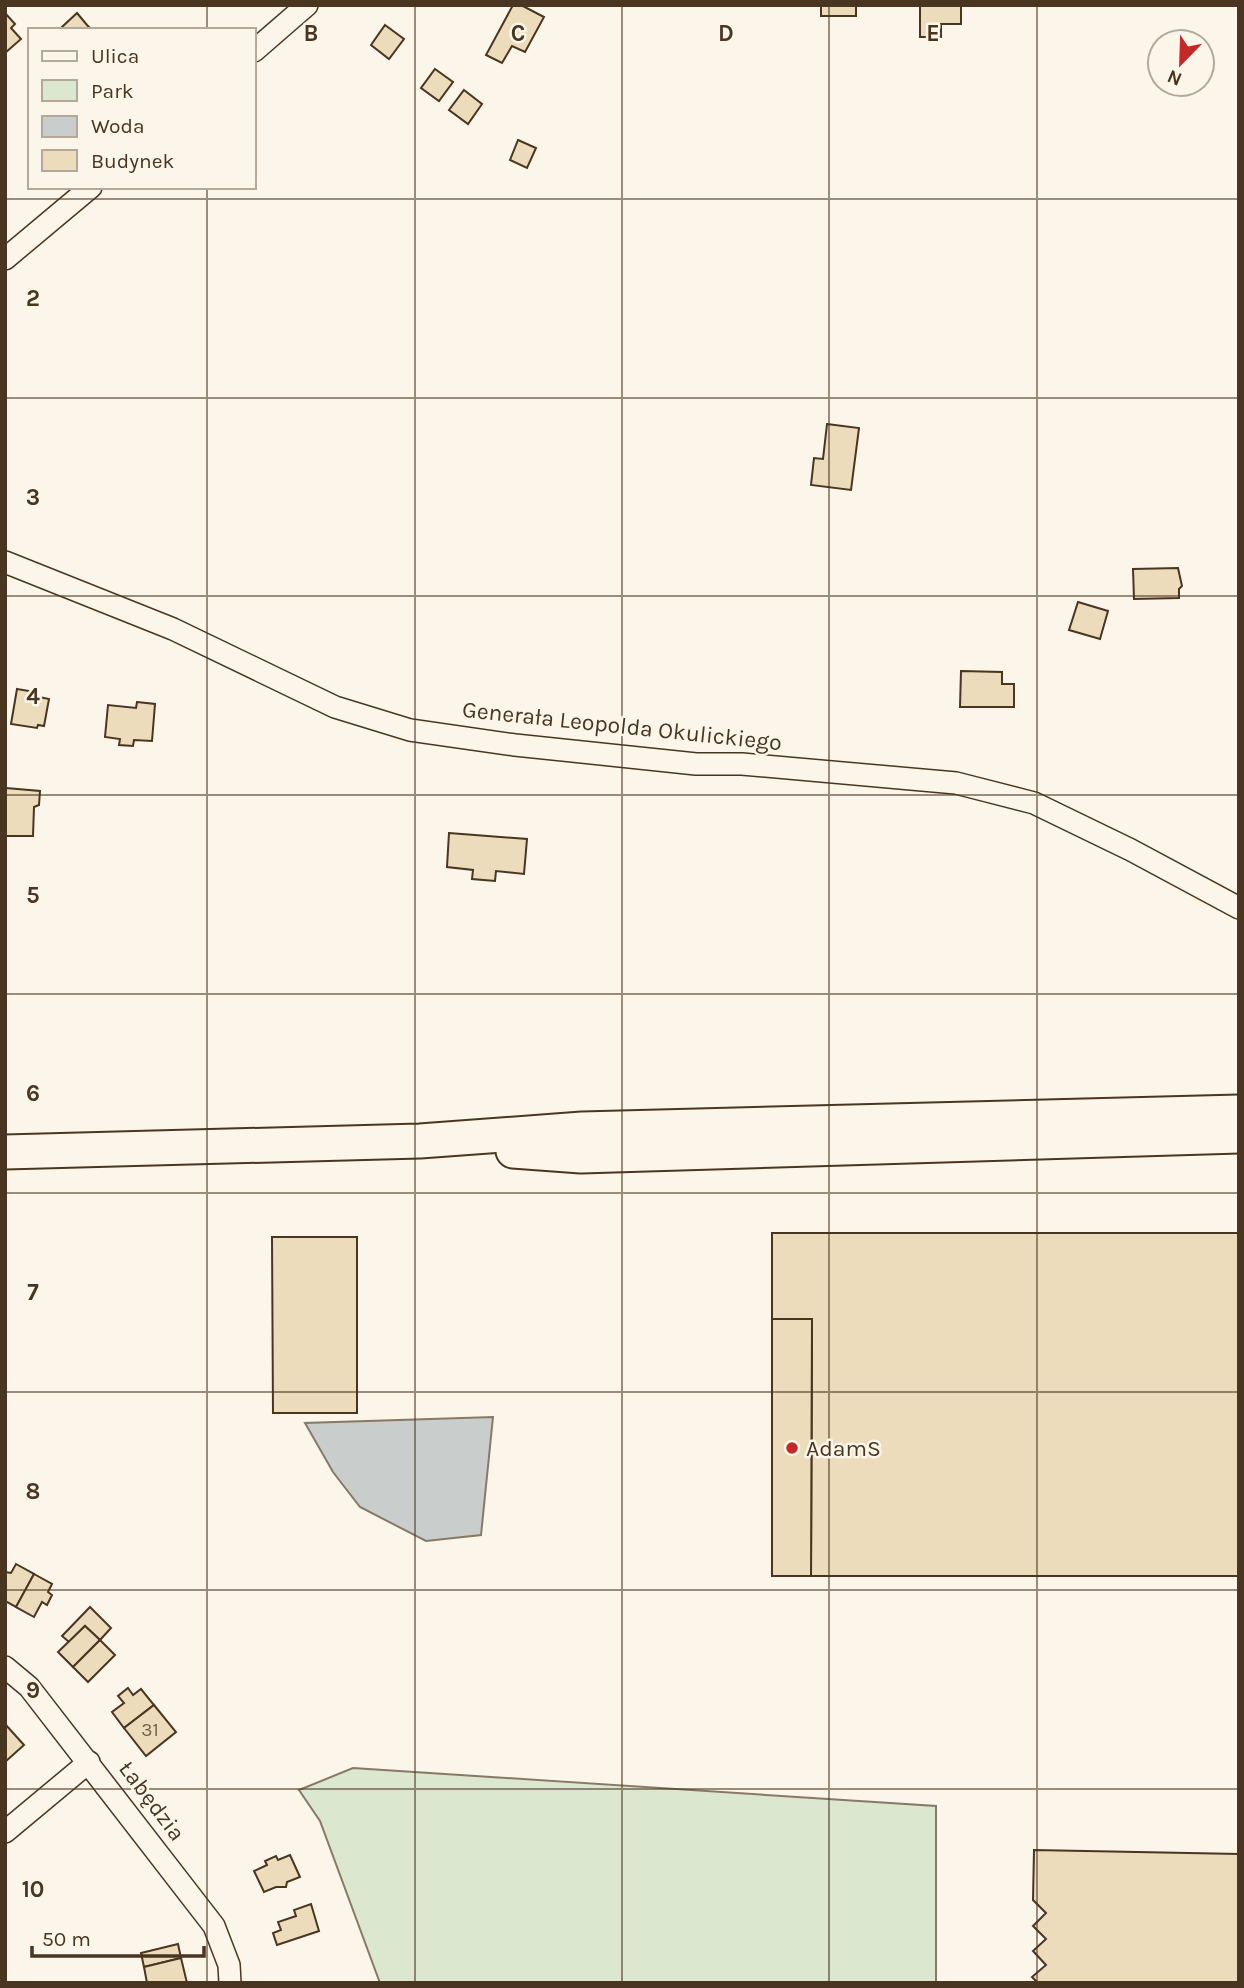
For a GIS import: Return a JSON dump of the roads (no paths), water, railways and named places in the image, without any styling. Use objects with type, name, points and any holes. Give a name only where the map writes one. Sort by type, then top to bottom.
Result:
[{"type":"main road","points":[[5,1152],[420,1141],[582,1129],[1239,1112]]},
{"type":"main road","points":[[420,1141],[580,1156],[1239,1136]]},
{"type":"street","points":[[256,49],[307,5]]},
{"type":"street","points":[[5,259],[89,189]]},
{"type":"street","name":"Generała Leopolda Okulickiego","points":[[5,562],[173,629],[335,707],[410,730],[515,745],[696,764],[742,765],[956,783],[1034,803],[1131,850],[1239,908]]},
{"type":"street","name":"Łabędzia","points":[[5,1667],[29,1686],[214,1926],[229,1965],[230,1983]]},
{"type":"street","points":[[5,1832],[89,1762]]},
{"type":"water","points":[[493,1417],[481,1535],[426,1541],[360,1507],[333,1472],[305,1423]]},
{"type":"place","name":"AdamS","points":[[792,1448]]}]
